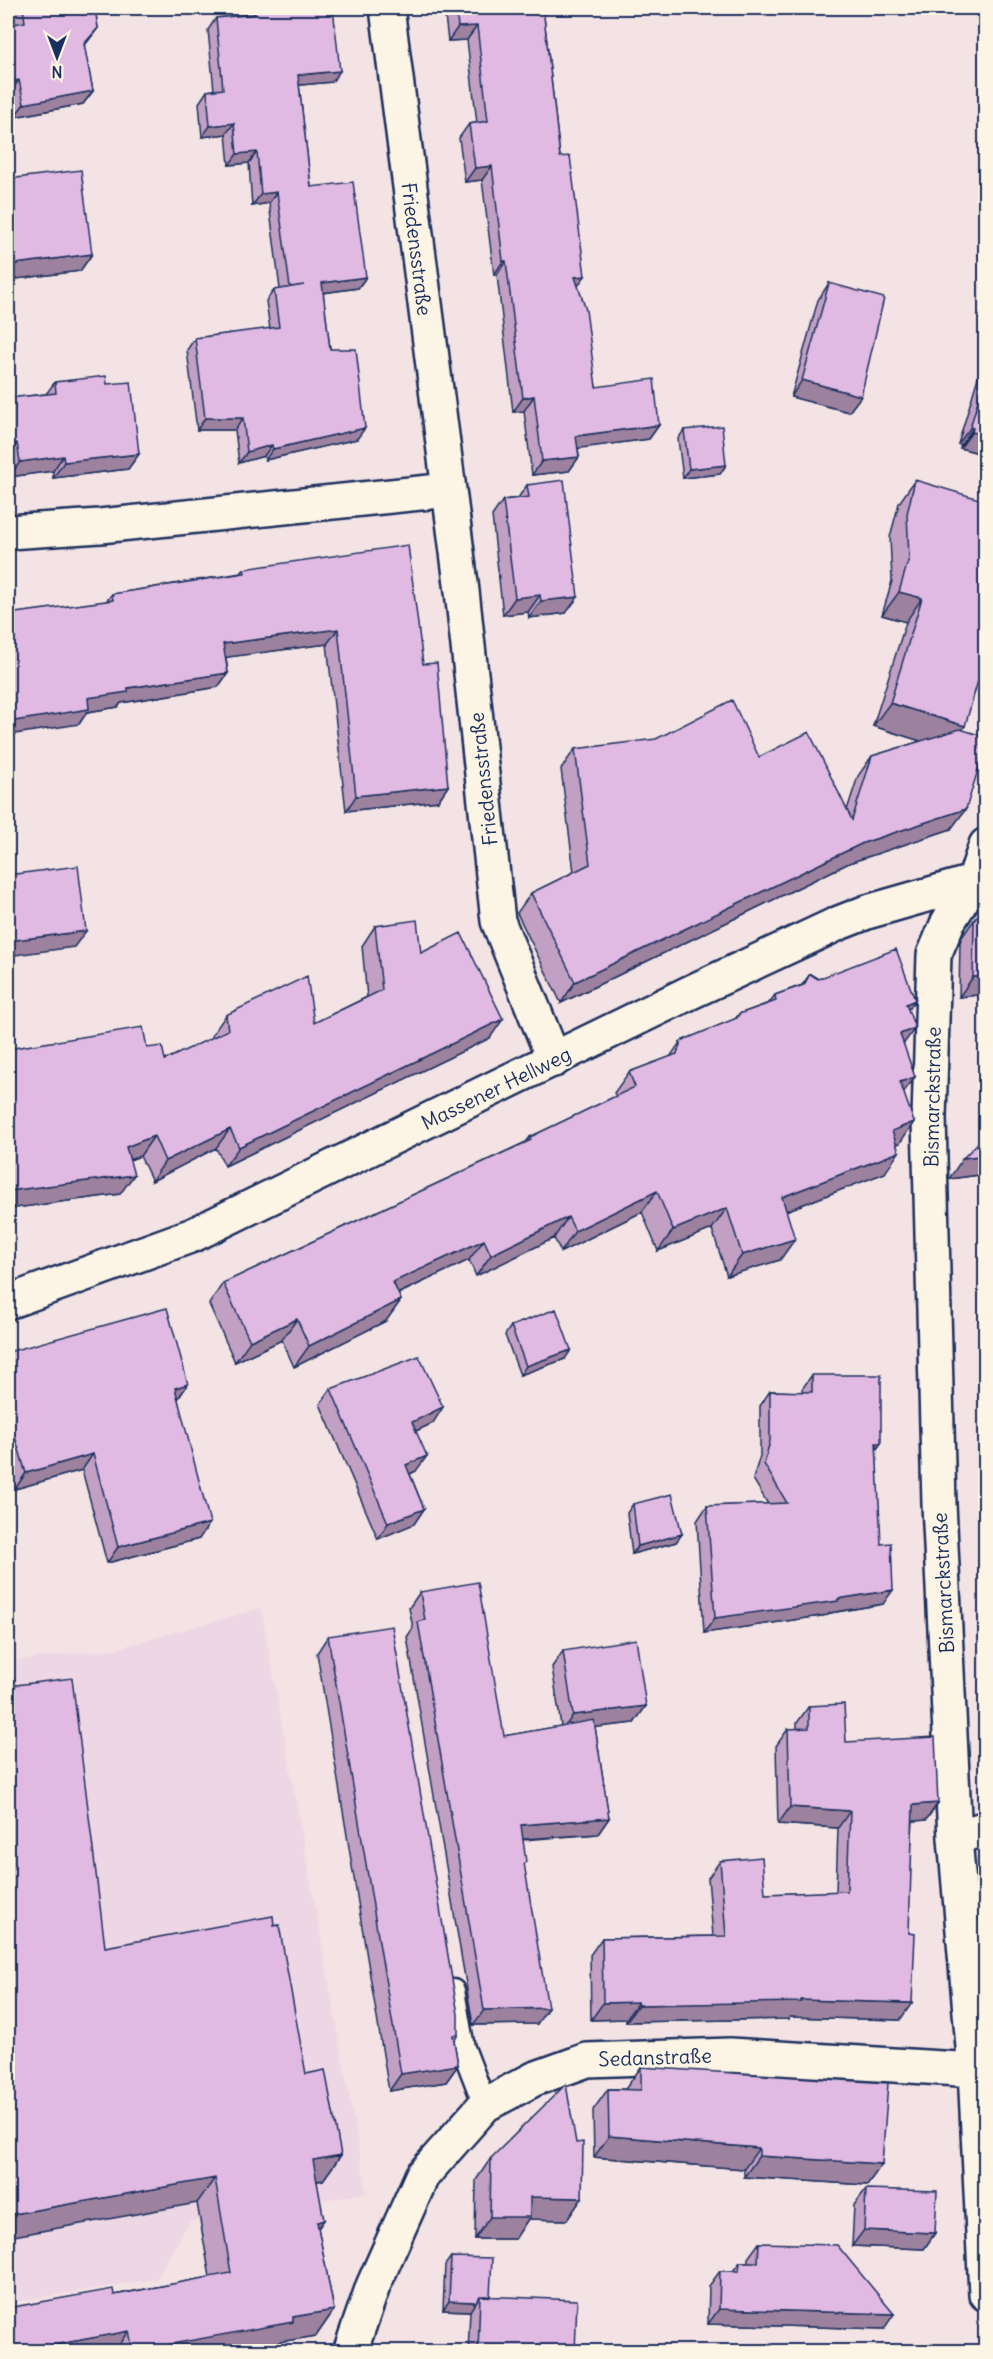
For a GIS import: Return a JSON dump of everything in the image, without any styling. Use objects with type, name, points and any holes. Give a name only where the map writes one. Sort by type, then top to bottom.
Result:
[{"type":"street","name":"Friedensstraße","points":[[387,8],[462,591],[498,921],[554,1060]]},
{"type":"street","points":[[8,532],[100,526],[449,490]]},
{"type":"street","name":"Bismarckstraße","points":[[986,845],[980,880],[948,922],[934,955],[929,1118],[939,1504],[955,1838],[975,2070],[986,2294]]},
{"type":"street","name":"Massener Hellweg","points":[[8,1302],[193,1235],[691,992],[839,923],[867,912],[980,880]]},
{"type":"street","points":[[955,1838],[986,1828]]},
{"type":"street","name":"Sedanstraße","points":[[350,2352],[372,2286],[422,2176],[485,2105],[534,2079],[587,2060],[730,2055],[975,2070]]},
{"type":"lane","points":[[449,1967],[463,2048],[485,2105]]},
{"type":"shaded area","points":[[261,1608],[367,2193],[190,2221],[156,2279],[8,2303],[8,1661],[114,1649]]},
{"type":"building","points":[[23,8],[95,8],[98,28],[84,44],[93,91],[24,104],[19,80],[8,82],[8,25],[25,22]]},
{"type":"building","points":[[254,8],[333,8],[340,71],[298,75],[311,187],[353,182],[366,277],[322,283],[330,349],[356,349],[365,428],[273,449],[272,445],[247,452],[243,418],[205,418],[195,338],[279,327],[274,290],[304,285],[290,287],[277,192],[261,194],[257,152],[237,154],[234,123],[210,126],[207,91],[223,89],[216,18],[255,14]]},
{"type":"building","points":[[456,8],[543,8],[560,157],[570,156],[585,276],[575,277],[586,310],[596,387],[654,379],[659,425],[576,436],[579,457],[542,461],[534,396],[523,398],[492,166],[475,168],[469,124],[488,121],[477,26],[458,27]]},
{"type":"building","points":[[81,170],[92,254],[15,264],[8,207],[8,179]]},
{"type":"building","points":[[829,283],[884,298],[861,396],[802,380]]},
{"type":"building","points":[[986,374],[986,435],[972,432],[973,428],[970,428]]},
{"type":"building","points":[[106,376],[107,384],[131,382],[139,454],[64,462],[63,456],[20,462],[17,443],[8,444],[8,398],[56,393],[55,382]]},
{"type":"building","points":[[722,426],[726,465],[689,469],[684,430]]},
{"type":"building","points":[[564,480],[578,597],[541,601],[540,595],[515,598],[503,500],[529,497],[527,485]]},
{"type":"building","points":[[915,480],[986,501],[986,653],[965,726],[890,703],[922,598],[899,592],[909,558],[907,514]]},
{"type":"building","points":[[408,545],[423,664],[437,663],[448,786],[356,796],[338,629],[223,644],[228,673],[128,688],[128,692],[88,698],[89,709],[8,722],[8,614],[113,600],[112,594],[245,573],[244,569]]},
{"type":"building","points":[[732,700],[759,757],[809,732],[852,820],[872,756],[960,729],[986,737],[986,744],[966,809],[863,843],[575,982],[531,893],[590,864],[575,749],[656,739]]},
{"type":"building","points":[[78,866],[86,931],[8,941],[8,875]]},
{"type":"building","points":[[986,916],[986,976],[973,977],[974,922],[976,917]]},
{"type":"building","points":[[417,920],[421,953],[461,933],[503,1019],[239,1147],[230,1129],[165,1161],[154,1136],[126,1147],[134,1175],[8,1191],[8,1049],[143,1027],[147,1048],[162,1046],[165,1060],[228,1030],[226,1015],[307,976],[314,1023],[382,990],[375,926]]},
{"type":"building","points":[[896,949],[915,1000],[906,1004],[915,1028],[900,1034],[915,1077],[900,1082],[914,1122],[892,1131],[899,1152],[782,1197],[795,1239],[742,1255],[727,1208],[673,1230],[657,1191],[575,1231],[568,1217],[491,1255],[484,1240],[393,1282],[401,1300],[309,1346],[297,1319],[250,1341],[223,1283],[531,1140],[530,1137],[635,1087],[629,1072],[677,1054],[681,1041],[737,1018],[739,1014],[776,1001],[775,995],[804,985],[810,974],[818,979]]},
{"type":"building","points":[[986,1135],[986,1155],[963,1158]]},
{"type":"building","points":[[167,1308],[188,1384],[175,1388],[210,1523],[118,1547],[93,1454],[26,1473],[8,1413],[8,1352]]},
{"type":"building","points":[[556,1309],[571,1350],[526,1366],[511,1326]]},
{"type":"building","points":[[419,1356],[443,1407],[412,1422],[427,1456],[406,1465],[424,1509],[388,1523],[331,1389]]},
{"type":"building","points":[[812,1375],[881,1375],[881,1443],[876,1443],[881,1544],[891,1543],[893,1590],[838,1599],[838,1601],[715,1618],[707,1506],[787,1503],[764,1464],[770,1441],[770,1391],[812,1392]]},
{"type":"building","points":[[672,1494],[682,1534],[638,1546],[633,1504]]},
{"type":"building","points":[[478,1582],[504,1736],[594,1720],[609,1818],[521,1825],[526,1862],[524,1863],[548,2008],[484,2010],[418,1622],[425,1620],[420,1592]]},
{"type":"building","points":[[392,1626],[458,2014],[458,2035],[453,2035],[458,2065],[401,2074],[328,1636]]},
{"type":"building","points":[[636,1639],[646,1706],[573,1715],[563,1651]]},
{"type":"building","points":[[72,1678],[105,1947],[273,1916],[274,1926],[279,1925],[306,2074],[325,2070],[341,2155],[313,2160],[324,2220],[317,2222],[334,2310],[293,2317],[293,2322],[133,2351],[129,2331],[8,2352],[8,2308],[113,2289],[114,2295],[231,2273],[215,2178],[8,2215],[8,1686]]},
{"type":"building","points":[[844,1704],[846,1742],[935,1737],[938,1803],[913,1805],[909,1933],[915,1934],[912,2003],[801,2000],[801,2002],[638,2005],[638,2002],[603,2003],[602,1938],[726,1936],[720,1861],[762,1857],[765,1894],[847,1891],[850,1811],[790,1807],[788,1729],[809,1728],[809,1706]]},
{"type":"building","points":[[641,2067],[888,2083],[882,2164],[759,2156],[759,2148],[609,2136],[608,2089],[641,2090]]},
{"type":"building","points":[[566,2084],[576,2143],[583,2142],[582,2198],[530,2197],[530,2217],[490,2217],[491,2158]]},
{"type":"building","points":[[866,2189],[937,2191],[935,2233],[864,2230]]},
{"type":"building","points":[[759,2243],[837,2245],[894,2314],[719,2309],[720,2271],[739,2271],[740,2262],[758,2262]]},
{"type":"building","points":[[451,2257],[492,2258],[490,2296],[480,2296],[476,2302],[449,2301]]},
{"type":"building","points":[[480,2296],[577,2300],[575,2352],[478,2352]]}]
